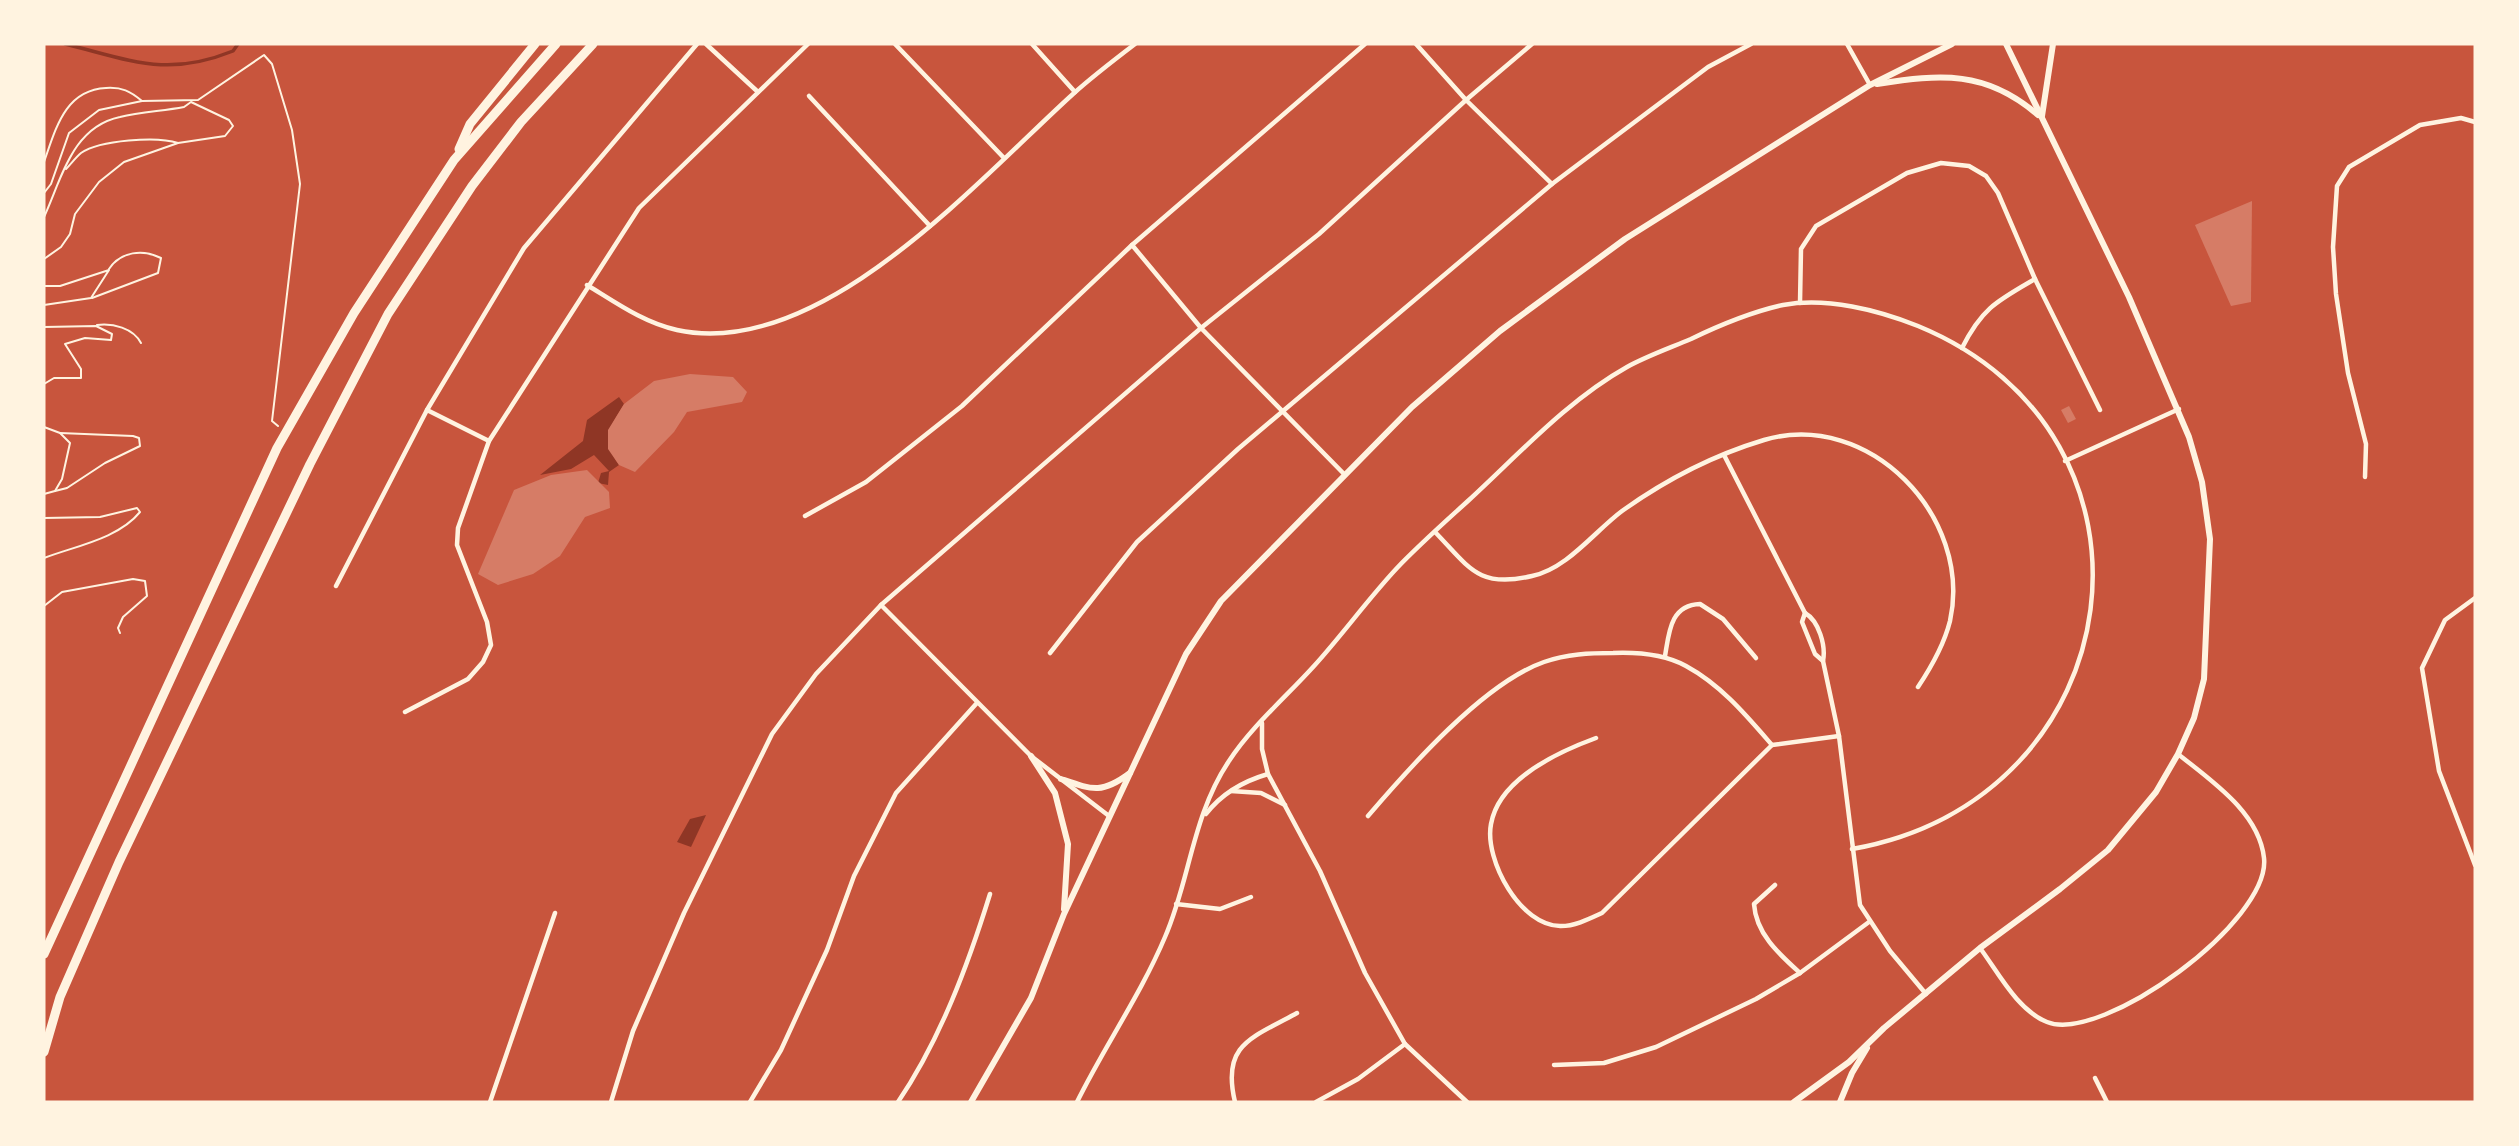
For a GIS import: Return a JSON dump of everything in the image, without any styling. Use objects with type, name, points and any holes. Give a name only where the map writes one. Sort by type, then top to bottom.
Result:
[{"type":"highway","points":[[454,160],[470,124],[536,44]]},
{"type":"highway","points":[[44,954],[277,448],[354,313],[454,160],[556,44]]},
{"type":"highway","points":[[44,1052],[60,996],[119,862],[310,464],[388,314],[472,186],[521,122],[593,44]]},
{"type":"street","points":[[335,586],[427,410],[524,248],[697,44]]},
{"type":"street","points":[[706,44],[758,92]]},
{"type":"street","points":[[405,712],[468,679],[483,662],[491,645],[487,622],[465,573],[457,545],[458,528],[489,441],[639,208],[808,44]]},
{"type":"street","points":[[895,44],[1004,158]]},
{"type":"street","points":[[1032,44],[1075,92]]},
{"type":"street","points":[[587,285],[638,316],[677,330],[718,333],[741,330],[797,313],[850,286],[930,226],[1075,92],[1135,44]]},
{"type":"street","points":[[805,516],[866,481],[962,406],[1132,245],[1365,44]]},
{"type":"street","points":[[1416,44],[1466,100],[1552,184]]},
{"type":"street","points":[[611,1102],[633,1031],[684,913],[772,734],[816,674],[881,605],[1201,328],[1319,234],[1466,100],[1532,44]]},
{"type":"street","points":[[1050,653],[1137,542],[1238,449],[1552,184],[1697,75],[1751,44]]},
{"type":"street","points":[[1847,44],[1870,85]]},
{"type":"street","points":[[971,1102],[1031,998],[1064,914],[1186,654],[1221,601],[1412,407],[1521,315],[1625,239],[1870,85],[1952,44]]},
{"type":"street","points":[[1794,1102],[1870,1043],[1980,948],[2108,850],[2156,792],[2178,754],[2194,718],[2204,679],[2210,539],[2203,482],[2179,409],[2129,297],[2006,44]]},
{"type":"street","points":[[2042,118],[2053,44]]},
{"type":"street","points":[[1870,85],[1934,75],[1966,78],[1994,86],[2022,102],[2042,118]]},
{"type":"street","points":[[809,96],[930,226]]},
{"type":"street","points":[[2365,477],[2366,444],[2348,373],[2336,294],[2333,247],[2337,186],[2349,167],[2420,125],[2461,118],[2475,122]]},
{"type":"street","points":[[1800,303],[1801,249],[1816,226],[1907,173],[1941,163],[1969,166],[1993,184],[2035,279],[2100,410]]},
{"type":"street","points":[[1132,245],[1201,328],[1345,475]]},
{"type":"street","points":[[1962,348],[1974,324],[1986,309],[2035,279]]},
{"type":"street","points":[[1077,1102],[1165,939],[1201,820],[1222,771],[1262,722],[1361,614],[1396,569],[1564,411],[1626,367],[1740,318],[1800,303],[1877,312],[1933,332],[1990,368],[2022,397],[2048,431],[2065,461],[2085,515],[2090,543],[2092,591],[2081,656],[2059,709],[2026,756],[1984,796],[1952,816],[1908,836],[1852,849]]},
{"type":"street","points":[[2065,461],[2179,409]]},
{"type":"street","points":[[427,410],[489,441]]},
{"type":"street","points":[[1435,532],[1475,573],[1485,578],[1534,576],[1558,564],[1653,490],[1724,455],[1766,439],[1802,436],[1836,441],[1886,463],[1916,490],[1942,532],[1952,576],[1950,619],[1938,655],[1918,687]]},
{"type":"street","points":[[1724,455],[1805,613],[1813,617],[1825,650],[1822,661],[1839,736],[1860,905],[1869,922],[1927,994]]},
{"type":"street","points":[[2475,598],[2445,620],[2422,668],[2439,771],[2475,865]]},
{"type":"street","points":[[1665,656],[1674,617],[1688,606],[1700,604],[1707,605],[1723,619],[1756,658]]},
{"type":"street","points":[[881,605],[976,704],[1031,756],[1109,816]]},
{"type":"street","points":[[1805,613],[1802,622],[1815,654],[1822,661]]},
{"type":"street","points":[[1368,816],[1422,753],[1508,681],[1543,662],[1577,654],[1665,656],[1721,689],[1772,745]]},
{"type":"street","points":[[750,1102],[781,1050],[827,950],[854,876],[896,793],[976,704]]},
{"type":"street","points":[[1262,722],[1262,749],[1268,774],[1320,871],[1353,950],[1405,1044],[1467,1102]]},
{"type":"street","points":[[1595,738],[1546,761],[1525,777],[1507,793],[1491,824],[1496,869],[1509,892],[1535,916],[1559,927],[1581,922],[1607,908],[1772,745],[1839,736]]},
{"type":"street","points":[[1980,948],[2025,1009],[2047,1022],[2071,1026],[2126,1005],[2189,966],[2218,940],[2256,891],[2264,859],[2259,841],[2224,790],[2178,754]]},
{"type":"street","points":[[1031,756],[1055,793],[1068,844],[1064,914]]},
{"type":"street","points":[[1061,779],[1093,790],[1112,786],[1132,771]]},
{"type":"street","points":[[1201,820],[1230,791],[1268,774]]},
{"type":"street","points":[[1230,791],[1261,793],[1288,807]]},
{"type":"street","points":[[1774,884],[1754,904],[1755,916],[1775,950],[1800,973]]},
{"type":"street","points":[[898,1102],[913,1081],[971,955],[990,894]]},
{"type":"street","points":[[1176,904],[1220,909],[1251,897]]},
{"type":"street","points":[[490,1102],[555,913]]},
{"type":"street","points":[[1553,1065],[1604,1063],[1646,1051],[1756,999],[1800,973],[1869,922]]},
{"type":"street","points":[[1235,1102],[1230,1076],[1235,1054],[1242,1046],[1297,1013]]},
{"type":"street","points":[[1840,1102],[1852,1073],[1870,1043]]},
{"type":"street","points":[[1316,1102],[1357,1079],[1405,1044]]},
{"type":"street","points":[[2095,1078],[2107,1102]]},
{"type":"path","points":[[44,217],[82,137],[100,124],[118,117],[184,107],[264,55],[272,64],[292,130],[300,184],[272,421],[280,428]]},
{"type":"path","points":[[44,162],[58,120],[77,95],[96,89],[120,88],[142,101]]},
{"type":"path","points":[[44,193],[51,184],[69,133],[99,110],[142,101],[184,99],[229,120],[233,130],[211,139],[178,143],[144,141],[100,146],[82,152],[65,170]]},
{"type":"path","points":[[44,259],[61,247],[70,234],[75,214],[99,182],[124,162],[152,152],[171,149],[178,143]]},
{"type":"path","points":[[44,304],[91,298],[118,285],[152,277],[158,273],[161,258],[140,251],[115,260],[91,298]]},
{"type":"path","points":[[44,286],[60,286],[109,270]]},
{"type":"path","points":[[44,327],[107,324],[136,333],[141,343]]},
{"type":"path","points":[[44,384],[54,378],[81,378],[81,369],[65,344],[85,338],[111,340],[112,334],[96,326]]},
{"type":"path","points":[[44,427],[60,433],[133,436],[139,438],[140,446],[105,463],[67,488],[44,494]]},
{"type":"path","points":[[55,491],[69,456],[70,443],[60,433]]},
{"type":"path","points":[[44,518],[100,517],[137,508],[141,512],[130,524],[113,533],[44,558]]},
{"type":"path","points":[[44,606],[62,592],[133,579],[145,581],[149,590],[147,596],[123,617],[118,628],[120,633]]},
{"type":"shaded area","points":[[619,397],[624,404],[611,427],[609,440],[613,456],[619,465],[609,472],[608,485],[598,483],[601,473],[609,471],[594,455],[571,469],[540,475],[583,441],[587,420]]},
{"type":"shaded area","points":[[706,815],[691,847],[677,842],[690,819]]},
{"type":"building","points":[[2252,201],[2251,302],[2231,306],[2195,225]]},
{"type":"building","points":[[690,374],[733,377],[747,392],[742,402],[687,412],[674,432],[635,472],[619,465],[608,449],[608,430],[624,404],[654,381]]},
{"type":"building","points":[[2069,406],[2076,419],[2068,423],[2061,410]]},
{"type":"building","points":[[587,470],[609,492],[610,508],[585,517],[560,556],[533,574],[498,585],[478,574],[514,490],[551,475]]},
{"type":"waterway","points":[[65,44],[129,60],[168,65],[209,59],[233,51],[238,44]]}]
